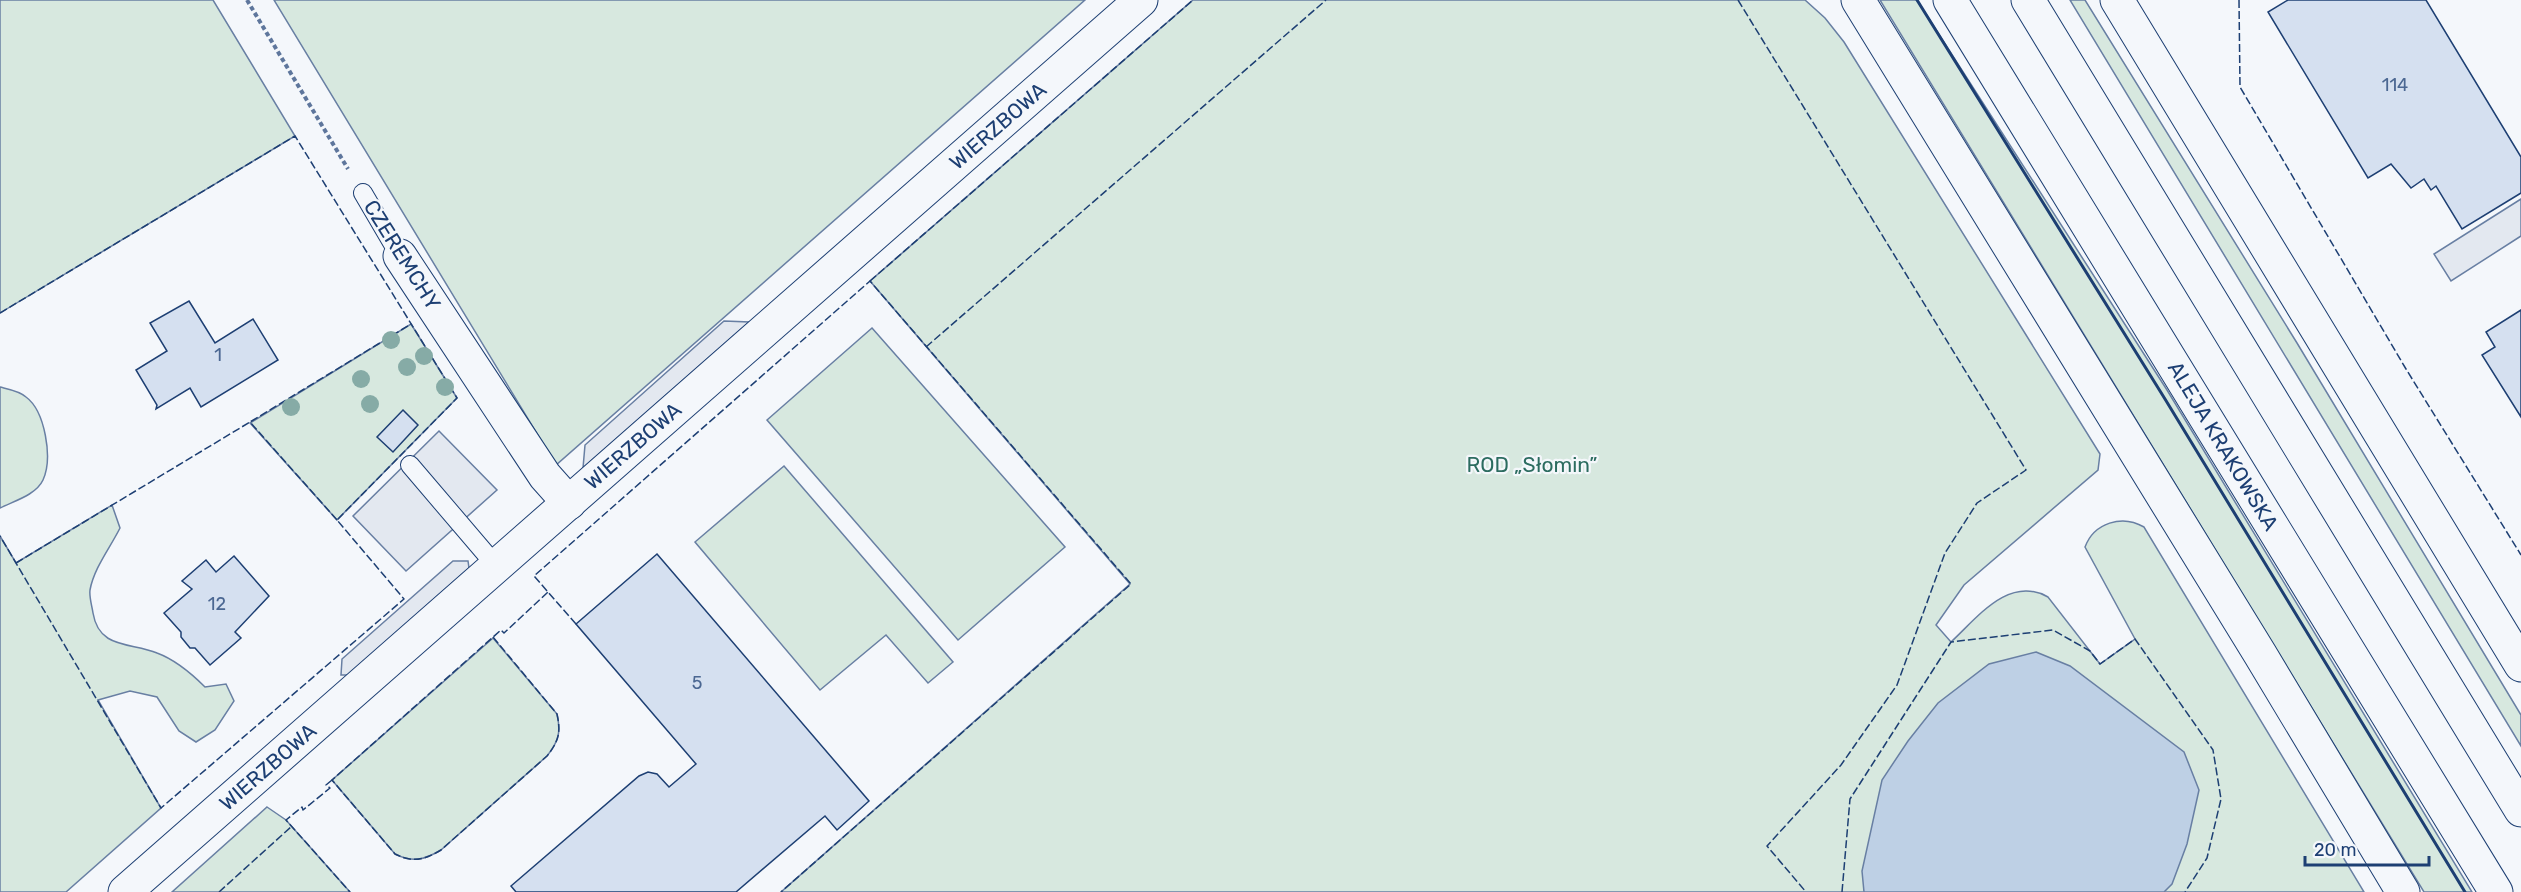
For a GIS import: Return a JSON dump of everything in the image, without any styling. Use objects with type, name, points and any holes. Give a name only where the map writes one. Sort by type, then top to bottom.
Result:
[{"type":"street","name":"WIERZBOWA","points":[[125,892],[1141,0]]},
{"type":"street","points":[[1858,0],[2260,654],[2403,892]]},
{"type":"street","name":"ALEJA KRAKOWSKA","points":[[1950,0],[2496,892]]},
{"type":"street","points":[[2028,0],[2521,810]]},
{"type":"street","points":[[2117,0],[2521,665]]},
{"type":"street","name":"CZEREMCHY","points":[[400,256],[545,476],[568,503]]},
{"type":"lane","name":"CZEREMCHY","points":[[363,193],[400,256]]},
{"type":"lane","points":[[410,465],[497,567]]},
{"type":"path","name":"CZEREMCHY","points":[[247,0],[363,193]]},
{"type":"green space","points":[[0,0],[213,0],[295,136],[0,313]]},
{"type":"green space","points":[[274,0],[1085,0],[556,465]]},
{"type":"green space","name":"ROD „Słomin”","points":[[1193,0],[1805,0],[1825,18],[1844,42],[2100,454],[2098,470],[1964,585],[1936,625],[1951,642],[1995,602],[2020,591],[2034,592],[2048,597],[2100,664],[2135,639],[2085,547],[2095,532],[2110,523],[2127,521],[2144,527],[2364,892],[781,892],[1130,584],[870,281]]},
{"type":"green space","points":[[1880,0],[1917,0],[2167,390],[2472,892],[2424,892]]},
{"type":"green space","points":[[2070,0],[2085,0],[2297,343],[2521,715],[2521,746]]},
{"type":"green space","points":[[411,324],[457,398],[337,520],[250,423]]},
{"type":"green space","points":[[872,328],[1065,547],[958,640],[767,420]]},
{"type":"green space","points":[[0,387],[21,393],[33,404],[45,436],[47,460],[46,471],[40,485],[24,497],[0,508]]},
{"type":"green space","points":[[784,466],[953,662],[928,683],[886,635],[820,690],[695,542]]},
{"type":"green space","points":[[112,505],[120,528],[99,566],[90,590],[96,625],[109,639],[171,659],[205,687],[226,684],[234,701],[215,730],[196,742],[179,731],[157,697],[130,691],[98,700],[161,808],[66,892],[0,892],[0,536],[16,563]]},
{"type":"green space","points":[[493,638],[557,714],[559,731],[554,746],[547,756],[441,850],[418,859],[401,857],[395,854],[332,780]]},
{"type":"green space","points":[[267,807],[286,820],[350,892],[172,892]]},
{"type":"shaded area","points":[[2521,199],[2521,236],[2451,281],[2434,254]]},
{"type":"shaded area","points":[[724,321],[749,322],[583,468],[585,445]]},
{"type":"shaded area","points":[[439,431],[497,490],[406,571],[353,516]]},
{"type":"shaded area","points":[[453,561],[468,561],[469,568],[348,675],[341,675],[342,659]]},
{"type":"water","points":[[2036,652],[2070,666],[2184,752],[2199,790],[2187,844],[2172,884],[2164,892],[1864,892],[1862,871],[1882,780],[1908,741],[1938,703],[1989,664]]},
{"type":"building","points":[[2288,0],[2426,0],[2521,157],[2521,193],[2462,229],[2436,186],[2431,190],[2424,179],[2411,188],[2391,164],[2368,178],[2268,12]]},
{"type":"building","points":[[189,301],[215,343],[253,319],[278,360],[201,407],[190,388],[156,409],[157,405],[136,370],[167,351],[150,323]]},
{"type":"building","points":[[2521,310],[2521,417],[2482,355],[2495,347],[2486,332]]},
{"type":"building","points":[[403,410],[418,425],[393,452],[377,437]]},
{"type":"building","points":[[657,554],[869,801],[837,830],[825,816],[736,892],[516,892],[511,886],[639,776],[648,772],[657,774],[669,787],[696,764],[576,624]]},
{"type":"building","points":[[234,556],[269,596],[235,632],[241,638],[210,665],[195,648],[190,648],[181,637],[181,632],[164,613],[192,589],[182,581],[206,560],[216,572]]},
{"type":"fence","points":[[870,281],[1193,0]]},
{"type":"fence","points":[[926,347],[1326,0]]},
{"type":"fence","points":[[1738,0],[2026,470],[1977,503],[1945,553],[1897,685],[1841,765],[1767,846],[1806,892]]},
{"type":"fence","points":[[2239,0],[2240,87],[2406,369],[2521,555]]},
{"type":"fence","points":[[0,313],[295,136],[457,398],[337,520],[404,599],[161,808],[0,536]]},
{"type":"fence","points":[[576,624],[534,576],[870,281],[1131,584],[781,892]]},
{"type":"fence","points":[[337,520],[250,422],[411,324]]},
{"type":"fence","points":[[16,563],[250,422]]},
{"type":"fence","points":[[493,637],[557,714],[559,731],[554,746],[547,756],[441,850],[418,859],[401,857],[395,854],[332,780],[501,630],[504,633],[548,592]]},
{"type":"fence","points":[[1842,892],[1850,799],[1951,642],[2053,630],[2090,651],[2100,664],[2135,639],[2213,750],[2221,799],[2207,858],[2185,892]]},
{"type":"fence","points":[[332,780],[326,785],[330,788],[303,810],[302,807],[286,820],[350,892]]},
{"type":"fence","points":[[219,892],[292,826]]},
{"type":"wall","points":[[1917,0],[2165,399],[2465,892]]}]
